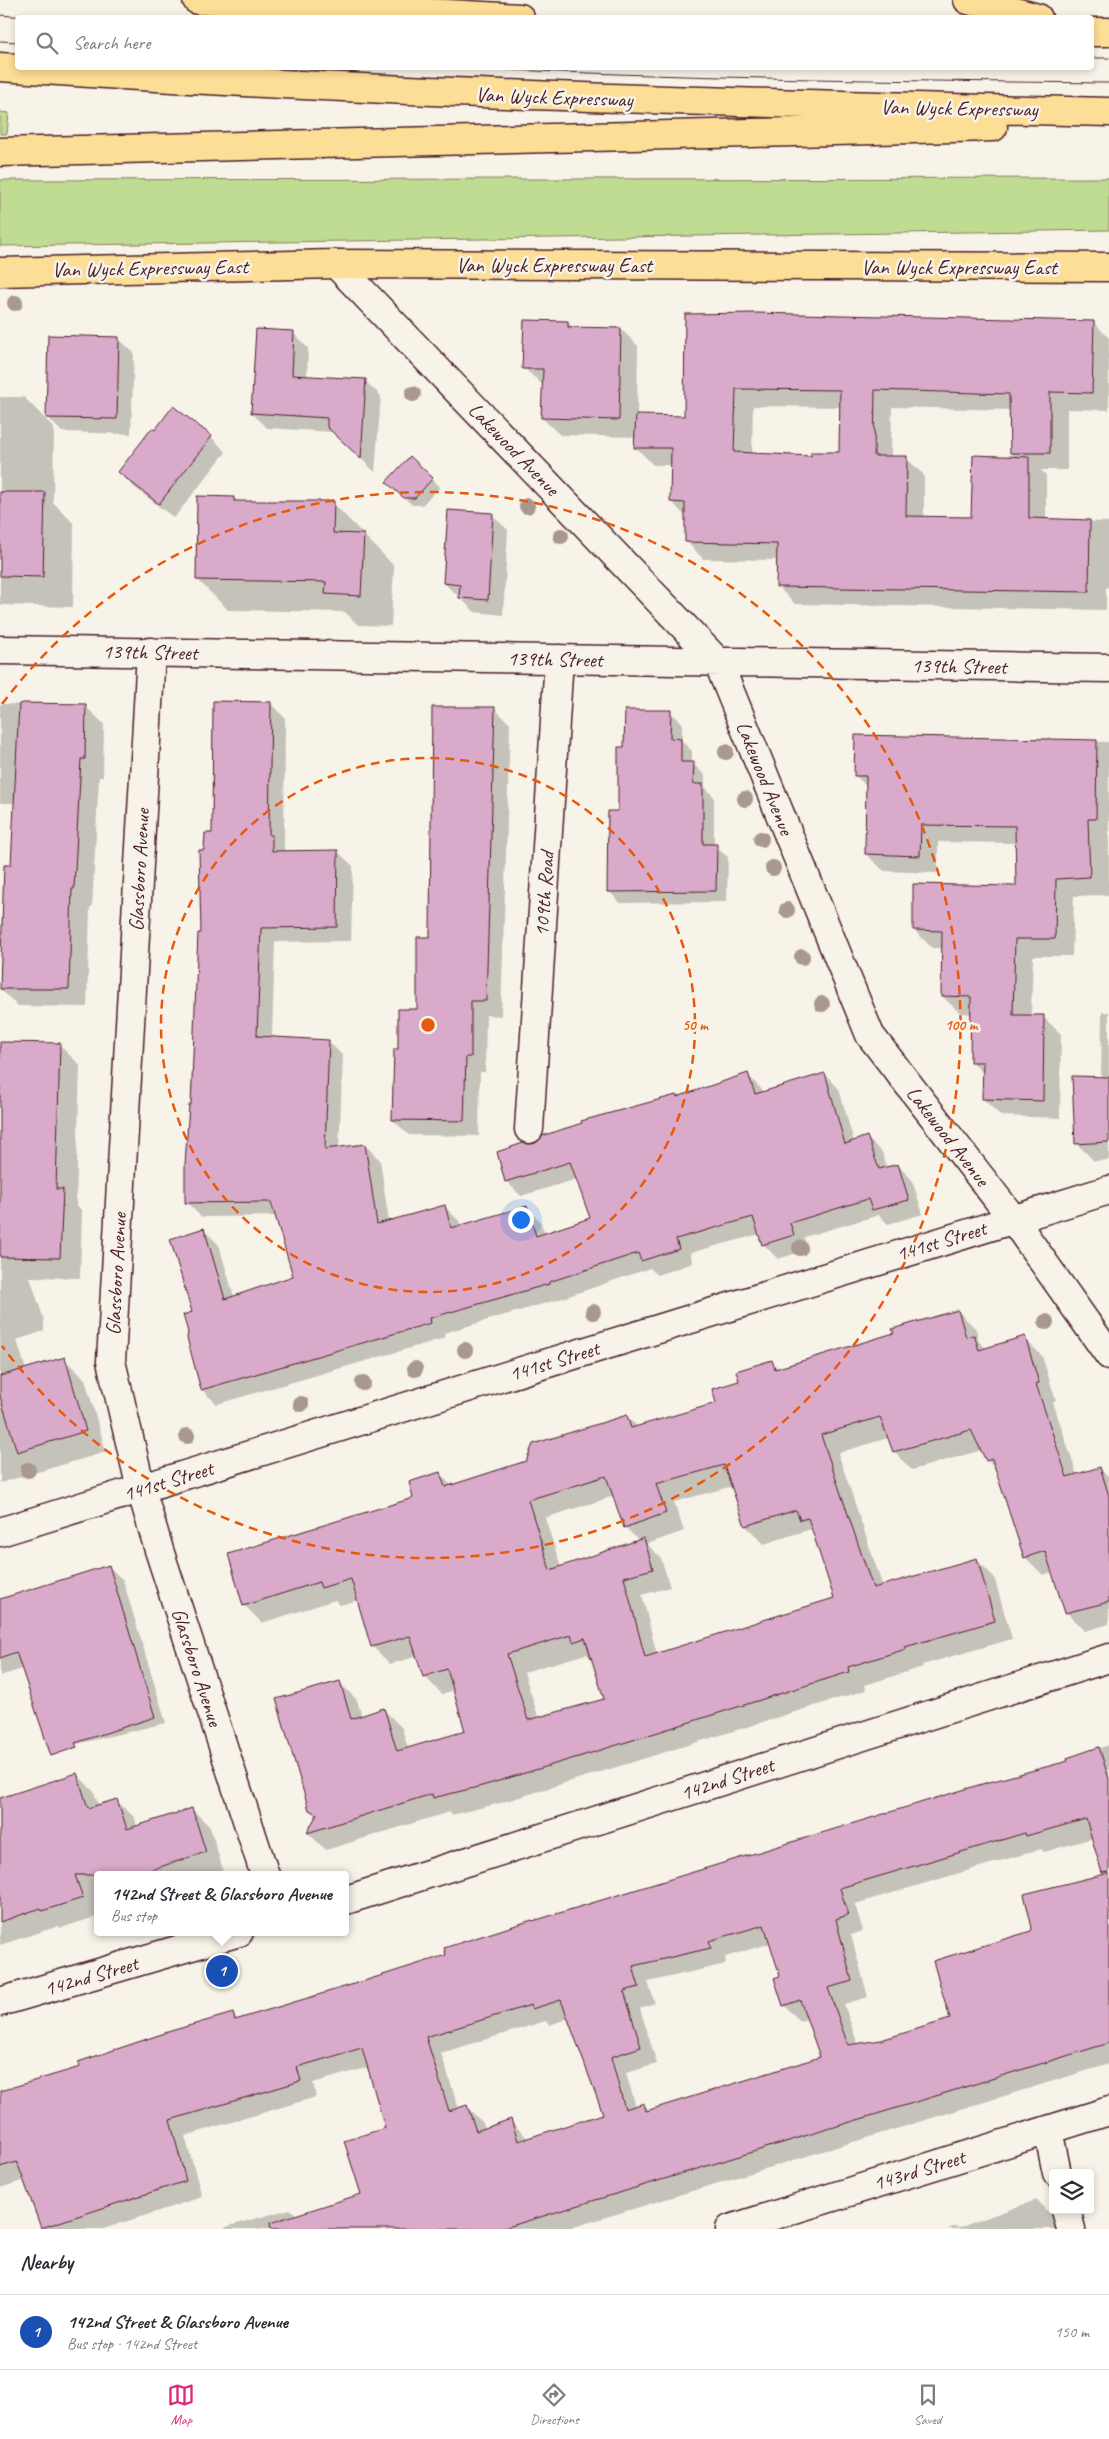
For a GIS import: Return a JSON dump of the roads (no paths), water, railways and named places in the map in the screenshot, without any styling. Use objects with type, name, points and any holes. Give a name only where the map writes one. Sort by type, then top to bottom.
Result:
[{"type":"main road","points":[[197,0],[466,15]]},
{"type":"main road","points":[[968,0],[1026,15]]},
{"type":"main road","name":"Van Wyck Expressway","points":[[0,67],[15,68]]},
{"type":"main road","name":"Van Wyck Expressway","points":[[42,70],[195,81],[578,98],[1109,112]]},
{"type":"main road","points":[[0,152],[1109,124]]},
{"type":"main road","name":"Van Wyck Expressway East","points":[[0,272],[336,264],[1109,267]]},
{"type":"street","name":"Lakewood Avenue","points":[[336,264],[718,662],[870,1035],[1013,1219],[1109,1355]]},
{"type":"street","name":"139th Street","points":[[0,650],[1109,668]]},
{"type":"street","name":"Glassboro Avenue","points":[[151,652],[111,1361],[141,1489],[265,1871]]},
{"type":"street","name":"109th Road","points":[[529,1129],[559,659]]},
{"type":"street","name":"141st Street","points":[[0,1532],[1109,1190]]},
{"type":"street","name":"142nd Street","points":[[349,1899],[1109,1658]]},
{"type":"street","name":"142nd Street","points":[[0,2002],[225,1936]]},
{"type":"street","name":"143rd Street","points":[[730,2229],[1109,2112]]},
{"type":"street","points":[[1048,2130],[1056,2169]]},
{"type":"street","points":[[1067,2214],[1071,2229]]},
{"type":"tram line","points":[[0,15],[15,16]]},
{"type":"tram line","points":[[0,41],[15,42]]},
{"type":"tram line","points":[[1094,58],[1109,58]]},
{"type":"tram line","points":[[518,70],[786,78],[1109,83]]},
{"type":"place","name":"142nd Street & Glassboro Avenue","points":[[222,1971]]}]
